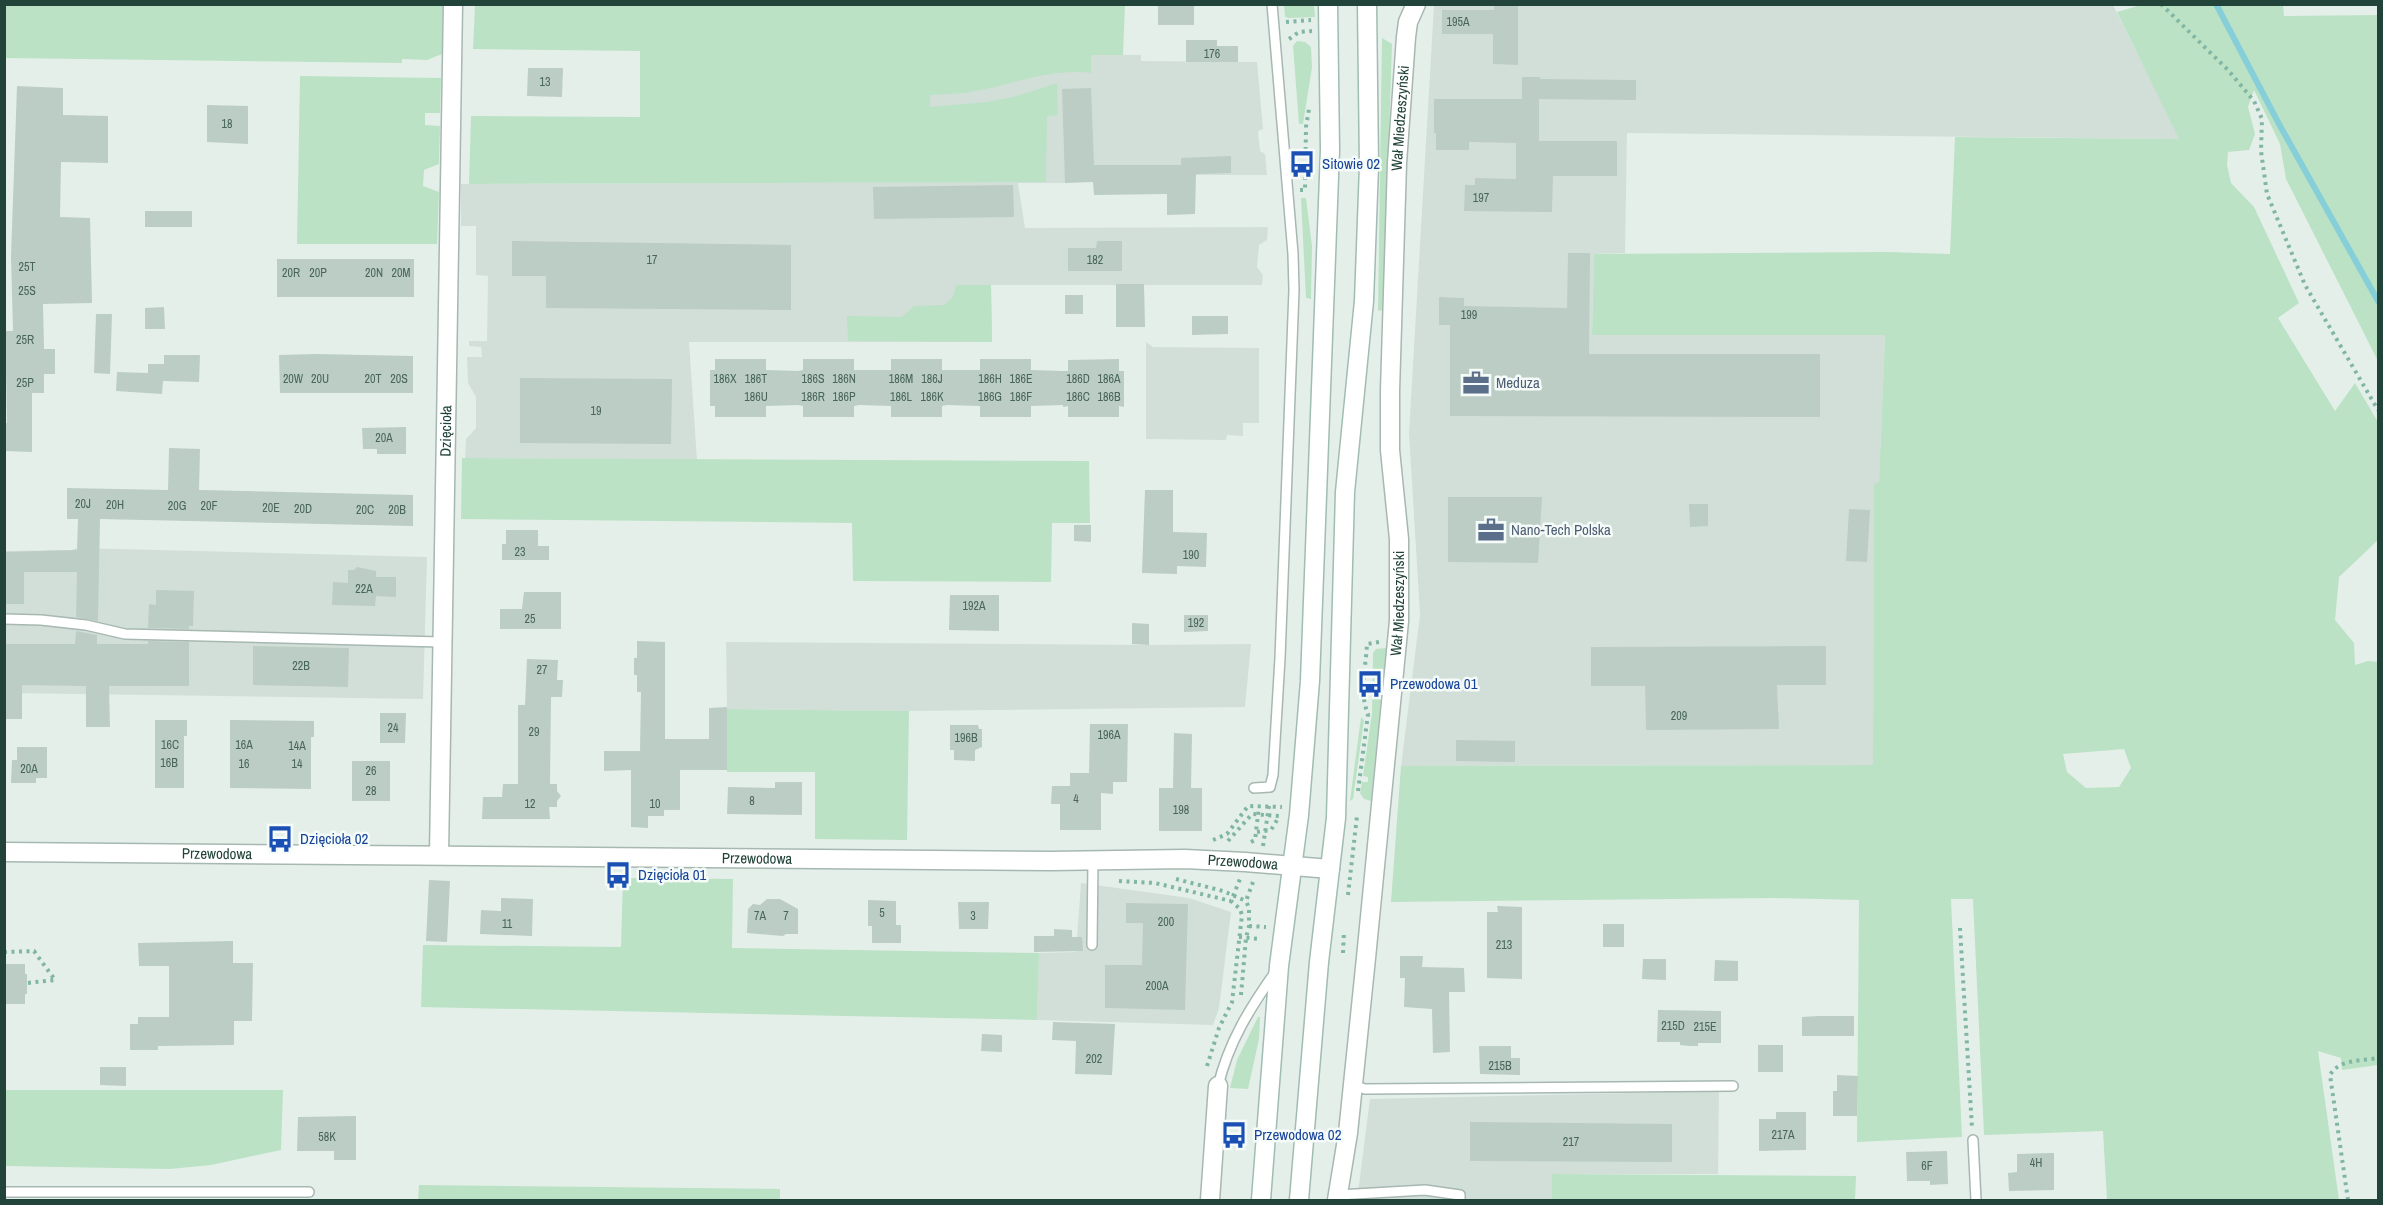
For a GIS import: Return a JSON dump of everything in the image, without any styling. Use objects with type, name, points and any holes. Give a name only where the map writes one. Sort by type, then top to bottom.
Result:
[{"type":"street","name":"Dzięcioła","points":[[439,855],[453,4]]},
{"type":"street","points":[[1261,1200],[1279,966],[1305,759],[1330,150],[1328,4]]},
{"type":"street","name":"Wał Miedzeszyński","points":[[1299,1200],[1337,783],[1345,492],[1364,301],[1369,166],[1367,4]]},
{"type":"street","name":"Wał Miedzeszyński","points":[[1337,1198],[1352,1085],[1399,621],[1399,540],[1390,450],[1390,391],[1397,163],[1403,71],[1407,26],[1416,4]]},
{"type":"street","name":"Przewodowa","points":[[4,852],[1094,860],[1151,858],[1251,862],[1330,870]]},
{"type":"street","points":[[1210,1200],[1212,1079]]},
{"type":"lane","points":[[1254,789],[1270,787],[1273,775],[1280,658],[1294,291],[1293,254],[1272,4]]},
{"type":"lane","points":[[4,620],[63,622],[125,634],[441,642]]},
{"type":"lane","points":[[1092,945],[1094,860]]},
{"type":"lane","points":[[1212,1079],[1254,1003],[1279,966]]},
{"type":"lane","points":[[1352,1085],[1365,1089],[1733,1086]]},
{"type":"lane","points":[[1973,1140],[1976,1200]]},
{"type":"lane","points":[[1337,1198],[1425,1190],[1460,1194],[1460,1200]]},
{"type":"lane","points":[[4,1192],[309,1192]]},
{"type":"path","points":[[2161,4],[2228,70],[2254,101],[2262,119],[2261,151],[2267,194],[2305,285],[2379,410]]},
{"type":"path","points":[[1296,132],[1306,132]]},
{"type":"path","points":[[1212,1079],[1212,1048],[1232,1002],[1242,915],[1240,909],[1231,901],[1266,831],[1270,787]]},
{"type":"path","points":[[1227,834],[1238,845],[1255,840],[1259,807]]},
{"type":"path","points":[[1257,832],[1271,830],[1275,826],[1281,808]]},
{"type":"path","points":[[1241,1003],[1249,926],[1249,908],[1246,901],[1251,862],[1249,843]]},
{"type":"path","points":[[1166,874],[1176,880],[1234,895],[1246,901]]},
{"type":"path","points":[[1960,928],[1973,1140]]},
{"type":"path","points":[[1239,937],[1260,939]]},
{"type":"path","points":[[4,952],[34,951],[55,980],[27,983]]},
{"type":"path","points":[[1337,951],[1349,955]]},
{"type":"path","points":[[1212,1079],[1219,1050]]},
{"type":"path","points":[[2348,1200],[2330,1075],[2335,1067],[2342,1064],[2379,1058]]},
{"type":"shaded area","points":[[1434,5],[2113,5],[2180,139],[1627,133],[1625,253],[1594,254],[1592,335],[1885,335],[1879,483],[1874,484],[1873,765],[1401,766],[1420,615],[1409,433]]},
{"type":"shaded area","points":[[929,53],[1141,55],[1141,61],[1257,62],[1263,129],[1258,131],[1260,151],[1265,154],[1267,175],[1117,175],[1065,183],[1018,183],[1025,228],[1268,227],[1267,240],[1259,245],[1257,267],[1263,275],[1262,285],[991,285],[992,342],[689,342],[697,460],[465,458],[466,439],[476,428],[476,397],[468,383],[467,357],[482,357],[481,347],[469,346],[469,341],[487,341],[488,276],[476,275],[476,226],[461,226],[461,184],[931,182]]},
{"type":"shaded area","points":[[1146,342],[1153,347],[1259,348],[1259,423],[1243,423],[1243,436],[1227,435],[1226,440],[1146,439]]},
{"type":"shaded area","points":[[77,548],[427,557],[423,699],[5,693],[4,551]]},
{"type":"shaded area","points":[[726,642],[1251,644],[1245,707],[909,711],[727,709]]},
{"type":"shaded area","points":[[1081,883],[1189,898],[1231,912],[1219,1008],[1213,1025],[1037,1020],[1039,953],[1076,952]]},
{"type":"shaded area","points":[[1719,1091],[1718,1174],[1553,1174],[1552,1200],[1357,1200],[1370,1099]]},
{"type":"green space","points":[[5,4],[443,5],[442,54],[427,60],[402,59],[402,63],[5,58]]},
{"type":"green space","points":[[1125,4],[1123,55],[1091,55],[1091,73],[1045,75],[971,92],[930,95],[930,107],[987,102],[1017,96],[1057,83],[1058,115],[1047,116],[1046,182],[469,184],[471,116],[640,117],[640,51],[473,49],[475,5]]},
{"type":"green space","points":[[2283,4],[2284,16],[2378,15],[2378,361],[2286,179],[2280,144],[2254,90],[2248,107],[2255,134],[2249,150],[2228,152],[2227,165],[2231,183],[2254,207],[2299,303],[2278,318],[2335,411],[2355,383],[2378,422],[2378,540],[2339,577],[2335,620],[2354,643],[2355,665],[2368,661],[2378,662],[2378,1065],[2342,1070],[2341,1058],[2318,1051],[2339,1200],[2107,1200],[2103,1131],[1984,1135],[1973,899],[1951,899],[1962,1137],[1857,1142],[1859,900],[1773,898],[1391,902],[1401,766],[1873,765],[1874,484],[1879,482],[1885,335],[1592,335],[1594,254],[1887,252],[1950,254],[1955,137],[2179,139],[2117,12],[2141,5]],"holes":[[[2124,749],[2131,768],[2119,787],[2086,788],[2067,772],[2063,754]]]},
{"type":"green space","points":[[1284,5],[1314,5],[1315,17],[1285,17]]},
{"type":"green space","points":[[1382,38],[1392,44],[1383,310],[1378,311]]},
{"type":"green space","points":[[1297,41],[1305,42],[1311,47],[1312,67],[1303,124],[1299,124],[1293,46]]},
{"type":"green space","points":[[300,76],[441,78],[440,113],[425,113],[425,125],[440,126],[439,164],[424,170],[423,186],[439,192],[437,244],[297,244]]},
{"type":"green space","points":[[1301,198],[1306,198],[1312,246],[1311,299],[1306,298]]},
{"type":"green space","points":[[956,285],[991,285],[992,342],[848,341],[847,316],[902,317],[914,306],[944,305],[953,297]]},
{"type":"green space","points":[[462,458],[1089,461],[1090,523],[1052,523],[1051,582],[853,581],[852,523],[461,519]]},
{"type":"green space","points":[[1386,648],[1371,801],[1364,799],[1360,793],[1362,782],[1368,782],[1368,777],[1363,776],[1372,713],[1373,653],[1376,649]]},
{"type":"green space","points":[[727,709],[909,711],[907,840],[815,839],[815,772],[727,772]]},
{"type":"green space","points":[[1361,717],[1364,720],[1353,799],[1350,801]]},
{"type":"green space","points":[[623,878],[733,879],[732,948],[1039,953],[1037,1020],[421,1007],[423,945],[621,947]]},
{"type":"green space","points":[[1260,1017],[1259,1039],[1248,1089],[1230,1088],[1237,1060]]},
{"type":"green space","points":[[4,1090],[283,1090],[281,1150],[211,1165],[170,1169],[5,1166]]},
{"type":"green space","points":[[1552,1174],[1856,1176],[1855,1200],[1552,1200]]},
{"type":"green space","points":[[419,1185],[780,1189],[780,1200],[418,1200]]},
{"type":"building","points":[[1158,4],[1194,4],[1194,25],[1158,25]]},
{"type":"building","points":[[1494,4],[1518,4],[1518,65],[1493,64],[1493,34],[1442,34],[1442,10],[1494,10]]},
{"type":"building","points":[[1186,40],[1217,40],[1217,46],[1238,46],[1238,62],[1186,62]]},
{"type":"building","points":[[528,68],[563,68],[562,97],[527,96]]},
{"type":"building","points":[[1522,77],[1636,80],[1636,100],[1539,99],[1539,141],[1617,141],[1617,176],[1553,176],[1552,212],[1464,211],[1465,185],[1475,185],[1475,178],[1516,179],[1516,143],[1469,142],[1469,150],[1436,150],[1434,99],[1522,99]]},
{"type":"building","points":[[17,86],[63,88],[63,115],[108,116],[108,163],[61,162],[60,217],[90,218],[92,303],[43,304],[44,349],[55,349],[55,374],[44,374],[44,393],[32,393],[32,452],[4,451],[4,423],[7,423],[6,372],[4,372],[6,331],[13,331],[11,256]]},
{"type":"building","points":[[1091,88],[1094,165],[1181,165],[1181,158],[1231,156],[1231,173],[1196,174],[1195,214],[1167,215],[1167,194],[1094,195],[1093,182],[1065,183],[1062,89]]},
{"type":"building","points":[[207,105],[248,106],[248,144],[207,142]]},
{"type":"building","points":[[1013,185],[1014,217],[874,219],[873,187]]},
{"type":"building","points":[[145,211],[192,211],[192,227],[145,227]]},
{"type":"building","points":[[512,241],[791,245],[791,310],[546,308],[546,276],[512,276]]},
{"type":"building","points":[[1097,241],[1122,241],[1122,271],[1068,271],[1068,248],[1096,248]]},
{"type":"building","points":[[1568,253],[1590,253],[1589,354],[1820,354],[1820,417],[1450,416],[1450,325],[1439,325],[1439,297],[1464,298],[1464,306],[1567,308]]},
{"type":"building","points":[[277,259],[414,259],[414,297],[277,297]]},
{"type":"building","points":[[1116,284],[1144,284],[1145,327],[1116,327]]},
{"type":"building","points":[[1065,295],[1083,295],[1083,314],[1065,314]]},
{"type":"building","points":[[164,307],[165,329],[145,329],[145,308]]},
{"type":"building","points":[[96,314],[112,314],[110,374],[94,373]]},
{"type":"building","points":[[1192,316],[1228,316],[1228,334],[1192,335]]},
{"type":"building","points":[[164,355],[200,355],[199,382],[163,381],[162,394],[116,391],[117,372],[148,373],[148,364],[164,364]]},
{"type":"building","points":[[279,355],[413,356],[413,393],[280,393]]},
{"type":"building","points":[[715,359],[766,359],[766,370],[798,371],[803,370],[803,359],[854,359],[854,370],[891,370],[891,359],[942,359],[942,370],[980,370],[980,359],[1031,359],[1031,370],[1068,371],[1068,360],[1119,359],[1119,371],[1124,371],[1124,407],[1119,406],[1119,417],[1068,417],[1068,406],[1063,407],[1063,405],[1031,406],[1031,417],[980,417],[980,406],[947,405],[942,406],[942,417],[891,417],[891,406],[859,405],[854,406],[854,417],[803,417],[803,406],[798,405],[766,406],[766,417],[715,417],[715,406],[710,406],[710,370],[715,370]]},
{"type":"building","points":[[520,378],[672,379],[671,444],[520,443]]},
{"type":"building","points":[[406,427],[406,454],[377,454],[377,449],[363,449],[362,428]]},
{"type":"building","points":[[169,448],[200,449],[199,490],[413,495],[413,526],[100,519],[98,621],[76,617],[77,572],[24,572],[24,604],[4,604],[4,552],[77,550],[78,519],[67,519],[67,488],[168,490]]},
{"type":"building","points":[[1145,490],[1173,490],[1173,532],[1207,533],[1206,567],[1177,566],[1177,574],[1142,573]]},
{"type":"building","points":[[1448,497],[1542,497],[1538,563],[1448,562]]},
{"type":"building","points":[[1689,504],[1708,504],[1708,526],[1690,527]]},
{"type":"building","points":[[1849,509],[1870,510],[1867,562],[1846,561]]},
{"type":"building","points":[[1074,525],[1091,525],[1091,542],[1074,541]]},
{"type":"building","points":[[506,530],[538,530],[538,546],[549,546],[549,560],[502,560],[502,544],[506,544]]},
{"type":"building","points":[[357,567],[376,571],[376,577],[396,577],[396,597],[376,596],[375,606],[332,605],[333,582],[348,583],[348,570],[354,570]]},
{"type":"building","points":[[156,590],[194,591],[193,626],[189,626],[189,629],[148,628],[149,604],[156,605]]},
{"type":"building","points":[[524,592],[561,592],[561,629],[500,629],[500,609],[522,609]]},
{"type":"building","points":[[950,595],[999,595],[999,631],[949,630]]},
{"type":"building","points":[[1184,615],[1208,615],[1208,631],[1184,632]]},
{"type":"building","points":[[1132,623],[1149,624],[1149,645],[1132,644]]},
{"type":"building","points":[[76,631],[97,635],[97,644],[148,644],[148,641],[189,642],[189,686],[109,686],[110,727],[86,727],[86,686],[22,685],[22,719],[4,719],[4,644],[75,644]]},
{"type":"building","points":[[637,641],[665,642],[665,739],[709,739],[709,708],[727,707],[727,770],[680,770],[680,810],[664,810],[664,816],[648,816],[648,828],[631,827],[631,770],[604,771],[604,751],[640,751],[641,692],[637,692],[637,675],[634,675]]},
{"type":"building","points":[[253,646],[349,648],[348,687],[253,685]]},
{"type":"building","points":[[1826,646],[1826,685],[1777,685],[1779,729],[1646,730],[1645,686],[1591,686],[1591,647]]},
{"type":"building","points":[[527,659],[558,660],[557,680],[563,680],[562,697],[551,697],[550,784],[557,784],[557,791],[561,796],[557,801],[557,807],[549,807],[550,819],[482,819],[483,797],[502,797],[503,784],[518,784],[518,705],[525,705]]},
{"type":"building","points":[[380,713],[406,713],[405,743],[380,743]]},
{"type":"building","points":[[155,720],[187,720],[187,736],[184,736],[184,788],[155,788]]},
{"type":"building","points":[[230,720],[314,721],[314,737],[311,737],[311,789],[230,788]]},
{"type":"building","points":[[1090,724],[1128,724],[1127,782],[1113,782],[1113,794],[1101,793],[1101,830],[1060,830],[1060,804],[1051,804],[1052,786],[1070,786],[1070,773],[1089,773]]},
{"type":"building","points":[[950,725],[978,725],[979,729],[982,729],[982,747],[975,750],[975,761],[954,760],[954,750],[950,750]]},
{"type":"building","points":[[1174,733],[1192,734],[1191,788],[1202,788],[1202,831],[1159,831],[1159,788],[1173,788]]},
{"type":"building","points":[[1456,740],[1515,741],[1515,762],[1456,761]]},
{"type":"building","points":[[17,747],[47,747],[47,778],[36,778],[36,783],[11,783],[12,760],[17,760]]},
{"type":"building","points":[[352,761],[390,761],[390,801],[352,801]]},
{"type":"building","points":[[775,782],[802,782],[802,815],[727,814],[728,787],[775,788]]},
{"type":"building","points":[[429,880],[450,881],[447,942],[426,941]]},
{"type":"building","points":[[501,898],[533,899],[532,936],[480,934],[481,910],[501,911]]},
{"type":"building","points":[[767,899],[780,899],[798,909],[798,934],[783,936],[747,933],[748,909],[753,904],[760,905]]},
{"type":"building","points":[[868,900],[896,901],[896,925],[901,925],[901,943],[872,943],[872,926],[868,926]]},
{"type":"building","points":[[958,902],[989,902],[988,929],[959,929]]},
{"type":"building","points":[[1126,903],[1188,904],[1185,1010],[1105,1008],[1105,965],[1142,965],[1143,923],[1126,923]]},
{"type":"building","points":[[1497,906],[1522,907],[1522,979],[1487,978],[1487,912],[1498,912]]},
{"type":"building","points":[[1603,924],[1624,924],[1624,947],[1603,947]]},
{"type":"building","points":[[1054,929],[1072,930],[1072,937],[1082,937],[1083,951],[1034,952],[1034,936],[1054,936]]},
{"type":"building","points":[[233,941],[233,963],[253,963],[252,1021],[234,1021],[234,1045],[158,1046],[158,1050],[130,1050],[130,1024],[138,1024],[138,1017],[169,1017],[169,966],[139,966],[138,943]]},
{"type":"building","points":[[1400,956],[1423,956],[1422,967],[1464,968],[1465,992],[1449,992],[1450,1052],[1433,1053],[1432,1009],[1404,1007],[1405,978],[1400,978]]},
{"type":"building","points":[[1643,959],[1666,959],[1666,980],[1642,979]]},
{"type":"building","points":[[1715,960],[1738,961],[1738,981],[1714,981]]},
{"type":"building","points":[[4,964],[25,964],[27,994],[25,994],[25,1004],[4,1004]]},
{"type":"building","points":[[1658,1010],[1721,1011],[1721,1043],[1698,1043],[1698,1046],[1689,1046],[1680,1045],[1680,1042],[1657,1042]]},
{"type":"building","points":[[1854,1016],[1854,1036],[1802,1036],[1802,1017]]},
{"type":"building","points":[[1053,1022],[1115,1024],[1112,1075],[1075,1074],[1076,1041],[1052,1040]]},
{"type":"building","points":[[982,1034],[1002,1035],[1002,1052],[981,1051]]},
{"type":"building","points":[[1758,1045],[1783,1045],[1783,1072],[1758,1072]]},
{"type":"building","points":[[1479,1046],[1511,1046],[1511,1058],[1520,1058],[1520,1075],[1480,1074]]},
{"type":"building","points":[[100,1067],[126,1067],[126,1086],[100,1085]]},
{"type":"building","points":[[1837,1075],[1858,1076],[1857,1116],[1833,1116],[1833,1091],[1837,1091]]},
{"type":"building","points":[[1776,1112],[1806,1112],[1806,1150],[1759,1151],[1759,1119],[1776,1119]]},
{"type":"building","points":[[356,1116],[356,1160],[334,1160],[334,1151],[297,1151],[298,1117]]},
{"type":"building","points":[[1470,1122],[1672,1124],[1672,1162],[1470,1161]]},
{"type":"building","points":[[1947,1151],[1948,1184],[1930,1185],[1930,1181],[1907,1181],[1906,1152]]},
{"type":"building","points":[[2054,1153],[2054,1190],[2009,1191],[2008,1173],[2017,1172],[2017,1154]]},
{"type":"waterway","points":[[2216,4],[2279,124],[2378,301]]},
{"type":"place","name":"Sitowie 02","points":[[1302,164]]},
{"type":"place","name":"Meduza","points":[[1476,383]]},
{"type":"place","name":"Nano-Tech Polska","points":[[1491,530]]},
{"type":"place","name":"Przewodowa 01","points":[[1370,684]]},
{"type":"place","name":"Dzięcioła 02","points":[[280,839]]},
{"type":"place","name":"Dzięcioła 01","points":[[618,875]]},
{"type":"place","name":"Przewodowa 02","points":[[1234,1135]]}]
